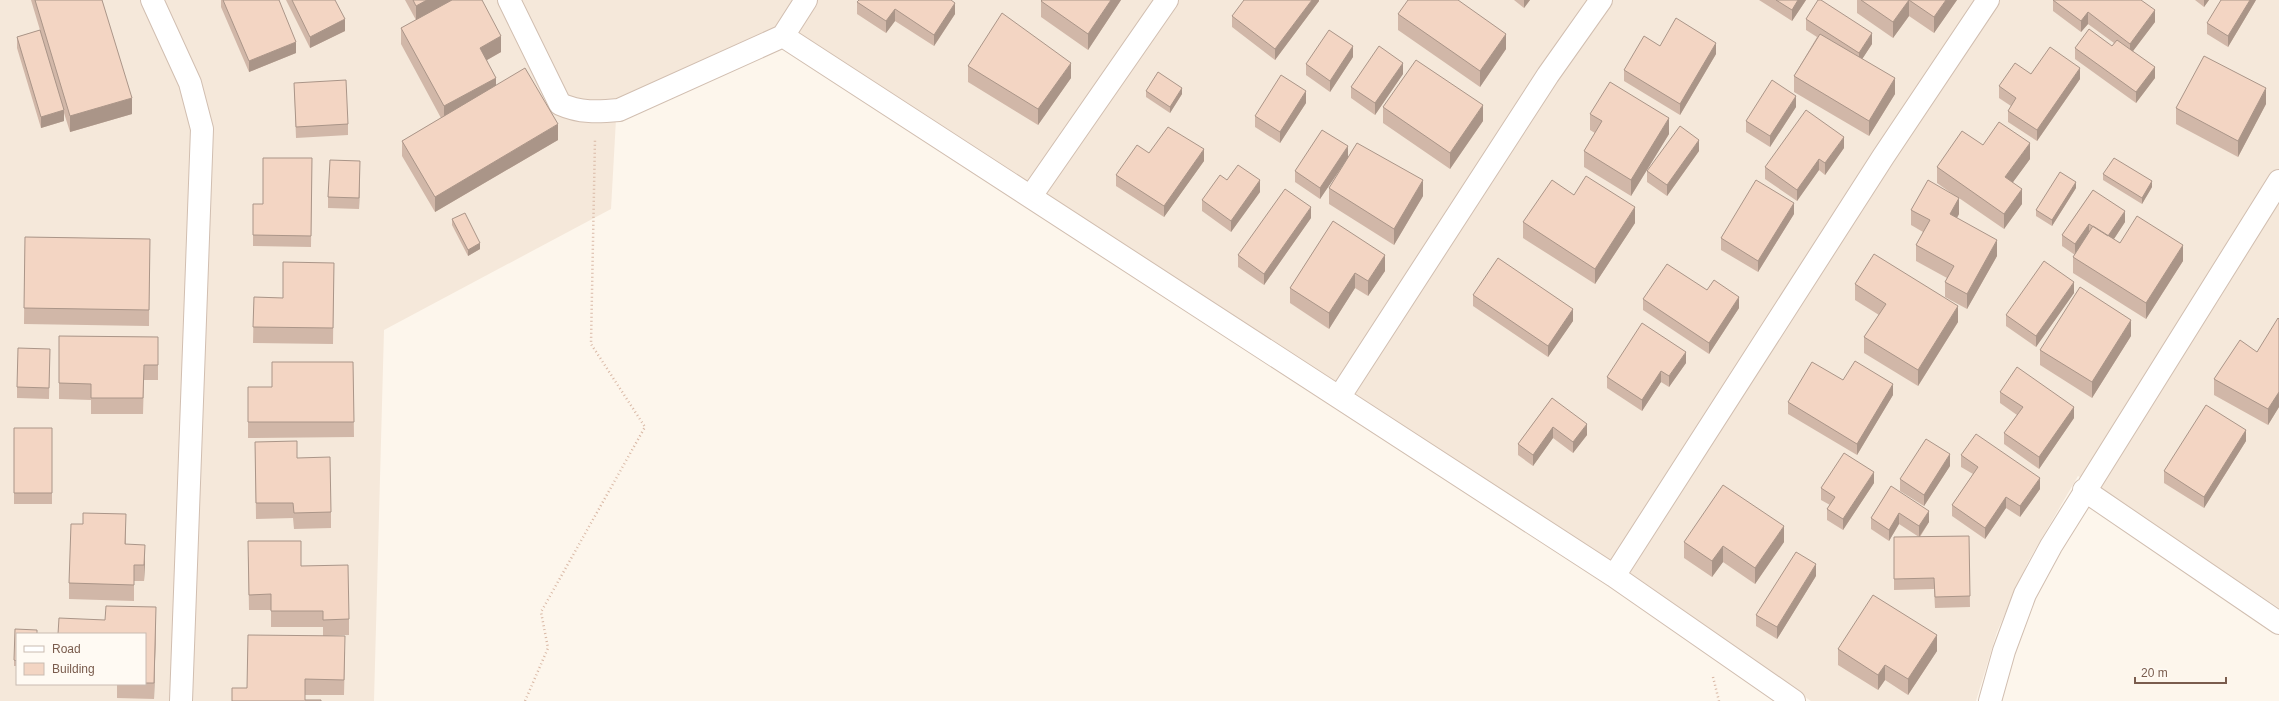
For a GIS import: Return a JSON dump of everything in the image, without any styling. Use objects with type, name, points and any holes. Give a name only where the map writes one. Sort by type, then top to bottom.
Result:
[{"type":"street","points":[[152,0],[190,82],[202,129],[181,701]]},
{"type":"street","points":[[509,0],[560,104],[575,110],[596,112],[619,110],[783,36],[806,0]]},
{"type":"street","points":[[1032,196],[1167,0]]},
{"type":"street","points":[[1340,396],[1548,75],[1601,0]]},
{"type":"street","points":[[1614,576],[1883,157],[1988,0]]},
{"type":"street","points":[[783,36],[1340,396],[1614,576],[1794,701]]},
{"type":"street","points":[[1990,701],[2004,651],[2026,594],[2051,546],[2084,490],[2279,182]]},
{"type":"street","points":[[2084,490],[2279,624]]},
{"type":"path","points":[[525,701],[548,648],[541,612],[645,427],[591,344],[596,112]]},
{"type":"shaded area","points":[[0,0],[2279,0],[2279,608],[2078,476],[2028,562],[1997,632],[1976,701],[1811,701],[1335,382],[779,27],[617,101],[611,209],[384,330],[374,701],[0,701]]},
{"type":"building","points":[[35,0],[102,0],[132,98],[70,116]]},
{"type":"building","points":[[223,0],[279,0],[296,42],[249,61]]},
{"type":"building","points":[[292,0],[335,0],[345,19],[310,37]]},
{"type":"building","points":[[413,0],[427,0],[416,6]]},
{"type":"building","points":[[452,0],[482,0],[501,36],[480,48],[496,78],[444,106],[401,28]]},
{"type":"building","points":[[859,0],[951,0],[955,3],[934,35],[895,9],[886,21],[857,2]]},
{"type":"building","points":[[1111,0],[1088,34],[1041,1]]},
{"type":"building","points":[[1244,0],[1312,0],[1275,49],[1232,16]]},
{"type":"building","points":[[1408,0],[1458,0],[1506,34],[1480,71],[1398,14]]},
{"type":"building","points":[[1776,0],[1798,0],[1792,10]]},
{"type":"building","points":[[1818,0],[1821,0],[1872,33],[1859,53],[1806,19]]},
{"type":"building","points":[[1861,0],[1909,0],[1893,22]]},
{"type":"building","points":[[1909,0],[1946,0],[1934,17]]},
{"type":"building","points":[[2053,0],[2141,0],[2155,10],[2130,44],[2088,12],[2081,21]]},
{"type":"building","points":[[2221,0],[2250,0],[2228,36],[2207,23]]},
{"type":"building","points":[[1002,13],[1071,63],[1038,109],[968,66]]},
{"type":"building","points":[[1676,18],[1716,43],[1680,104],[1624,70],[1644,36],[1660,46]]},
{"type":"building","points":[[2089,29],[2112,46],[2117,40],[2155,67],[2136,92],[2075,48]]},
{"type":"building","points":[[40,30],[64,110],[41,117],[17,37]]},
{"type":"building","points":[[1329,30],[1353,46],[1330,81],[1306,64]]},
{"type":"building","points":[[1820,34],[1895,78],[1869,121],[1794,76]]},
{"type":"building","points":[[1379,46],[1403,63],[1375,103],[1351,87]]},
{"type":"building","points":[[2050,47],[2080,68],[2037,130],[2008,111],[2016,98],[1999,86],[2015,63],[2031,74]]},
{"type":"building","points":[[2204,56],[2266,88],[2238,141],[2176,108]]},
{"type":"building","points":[[1416,60],[1483,105],[1450,153],[1383,107]]},
{"type":"building","points":[[525,68],[558,124],[435,197],[402,141]]},
{"type":"building","points":[[1158,72],[1182,88],[1170,107],[1146,91]]},
{"type":"building","points":[[1281,75],[1306,91],[1280,132],[1255,116]]},
{"type":"building","points":[[346,80],[348,124],[296,127],[294,83]]},
{"type":"building","points":[[1772,80],[1796,96],[1770,136],[1746,121]]},
{"type":"building","points":[[1610,82],[1669,118],[1631,180],[1584,151],[1602,121],[1590,114]]},
{"type":"building","points":[[1806,110],[1844,137],[1825,163],[1819,159],[1797,190],[1765,167]]},
{"type":"building","points":[[1999,122],[2030,143],[2005,177],[2022,189],[2004,214],[1937,167],[1962,131],[1983,145]]},
{"type":"building","points":[[1680,126],[1699,140],[1667,185],[1647,171]]},
{"type":"building","points":[[1168,127],[1204,149],[1164,206],[1116,175],[1137,145],[1149,153]]},
{"type":"building","points":[[1322,130],[1348,146],[1320,188],[1295,171]]},
{"type":"building","points":[[1357,143],[1423,180],[1394,229],[1329,188]]},
{"type":"building","points":[[263,158],[312,158],[311,236],[253,235],[253,204],[263,204]]},
{"type":"building","points":[[2114,158],[2152,181],[2142,198],[2103,174]]},
{"type":"building","points":[[330,160],[360,161],[359,198],[328,197]]},
{"type":"building","points":[[1238,165],[1260,180],[1231,221],[1202,200],[1220,175],[1227,180]]},
{"type":"building","points":[[2060,172],[2076,182],[2052,220],[2036,210]]},
{"type":"building","points":[[1586,176],[1635,207],[1595,269],[1523,222],[1552,180],[1574,195]]},
{"type":"building","points":[[1756,180],[1794,203],[1758,261],[1721,238]]},
{"type":"building","points":[[1928,180],[1959,198],[1950,214],[1997,240],[1967,294],[1945,282],[1954,266],[1916,245],[1930,220],[1911,210]]},
{"type":"building","points":[[1285,189],[1311,207],[1264,274],[1238,255]]},
{"type":"building","points":[[2093,190],[2125,211],[2108,236],[2089,224],[2075,244],[2062,235]]},
{"type":"building","points":[[465,213],[480,243],[468,250],[452,219]]},
{"type":"building","points":[[2137,216],[2183,245],[2146,303],[2073,257],[2093,226],[2120,243]]},
{"type":"building","points":[[1333,221],[1385,255],[1368,281],[1355,273],[1329,313],[1290,288]]},
{"type":"building","points":[[25,237],[150,239],[149,310],[24,308]]},
{"type":"building","points":[[1874,254],[1958,306],[1918,370],[1864,337],[1886,304],[1855,284]]},
{"type":"building","points":[[1498,258],[1573,309],[1548,346],[1473,295]]},
{"type":"building","points":[[2044,261],[2074,282],[2036,336],[2006,315]]},
{"type":"building","points":[[283,262],[334,263],[333,328],[253,327],[254,297],[283,298]]},
{"type":"building","points":[[1667,264],[1707,290],[1714,280],[1739,297],[1709,343],[1643,299]]},
{"type":"building","points":[[2080,287],[2131,320],[2092,382],[2040,350]]},
{"type":"building","points":[[2278,318],[2279,392],[2268,409],[2214,379],[2240,340],[2257,352]]},
{"type":"building","points":[[1642,323],[1686,352],[1669,376],[1661,371],[1642,400],[1607,377]]},
{"type":"building","points":[[59,336],[158,337],[158,365],[144,365],[143,398],[91,398],[91,384],[59,383]]},
{"type":"building","points":[[18,348],[50,349],[49,388],[17,387]]},
{"type":"building","points":[[1855,361],[1893,384],[1857,444],[1788,402],[1812,362],[1843,380]]},
{"type":"building","points":[[272,362],[353,362],[354,422],[248,422],[248,387],[272,387]]},
{"type":"building","points":[[2017,367],[2074,407],[2039,457],[2004,433],[2023,407],[2000,392]]},
{"type":"building","points":[[1552,398],[1587,424],[1573,442],[1553,427],[1533,455],[1518,444]]},
{"type":"building","points":[[2206,405],[2246,430],[2204,497],[2164,471]]},
{"type":"building","points":[[14,428],[52,428],[52,493],[14,493]]},
{"type":"building","points":[[1976,434],[2040,478],[2020,506],[2006,497],[1985,528],[1952,505],[1978,467],[1961,455]]},
{"type":"building","points":[[1926,439],[1950,454],[1924,495],[1900,479]]},
{"type":"building","points":[[297,441],[297,458],[330,457],[331,512],[294,513],[293,503],[256,503],[255,442]]},
{"type":"building","points":[[1844,453],[1874,472],[1843,519],[1827,509],[1835,497],[1821,488]]},
{"type":"building","points":[[1723,485],[1784,526],[1755,568],[1723,546],[1712,561],[1684,542]]},
{"type":"building","points":[[1891,486],[1929,511],[1919,526],[1899,513],[1889,530],[1871,518]]},
{"type":"building","points":[[83,513],[126,514],[125,544],[145,545],[144,565],[134,565],[134,585],[69,583],[71,524],[83,524]]},
{"type":"building","points":[[1969,536],[1970,596],[1935,597],[1934,578],[1894,579],[1894,537]]},
{"type":"building","points":[[248,541],[301,541],[301,566],[348,565],[349,619],[323,620],[323,611],[271,611],[271,594],[249,595]]},
{"type":"building","points":[[1796,552],[1816,564],[1777,627],[1756,615]]},
{"type":"building","points":[[1873,595],[1937,635],[1908,679],[1885,665],[1878,675],[1838,649]]},
{"type":"building","points":[[106,606],[156,607],[154,683],[146,683],[146,633],[58,633],[59,618],[105,620]]},
{"type":"building","points":[[15,629],[37,630],[37,633],[16,633],[16,661],[14,660]]},
{"type":"building","points":[[248,635],[345,636],[344,680],[305,679],[305,700],[321,701],[232,701],[232,688],[247,688]]}]
